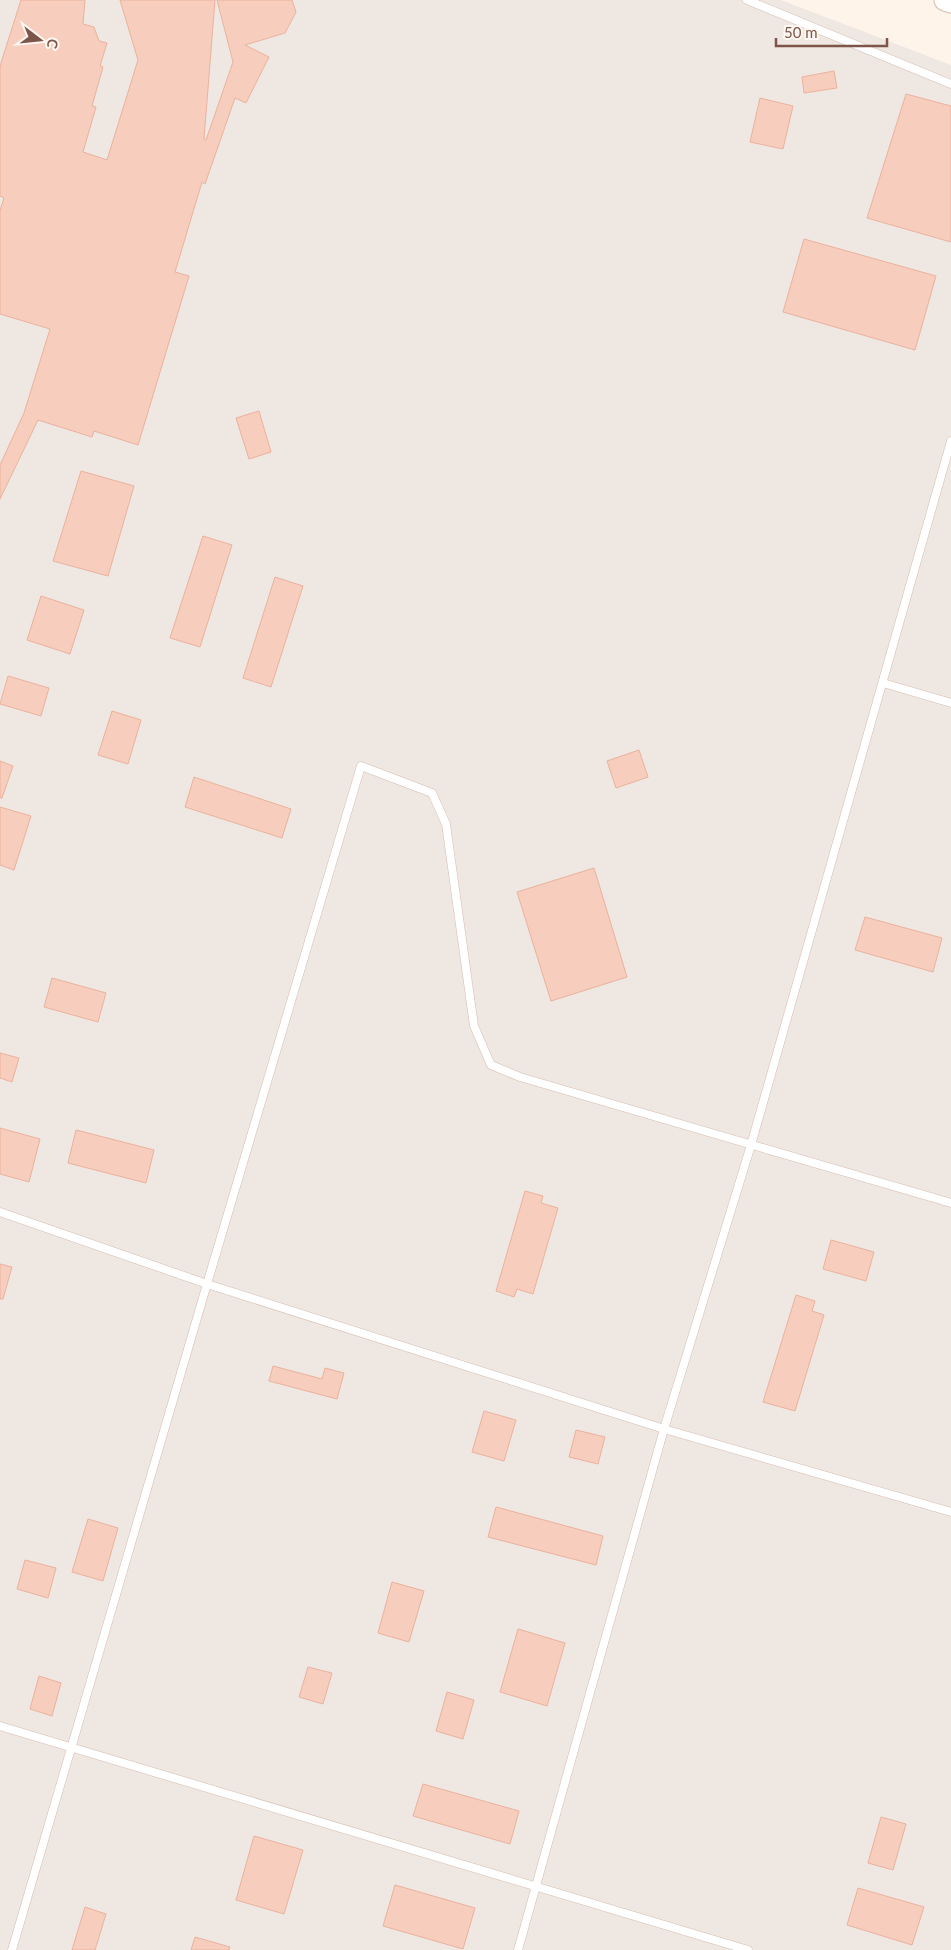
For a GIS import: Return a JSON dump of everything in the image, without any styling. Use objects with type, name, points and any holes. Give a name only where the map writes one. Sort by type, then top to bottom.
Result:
[{"type":"main road","points":[[945,0],[951,2]]},
{"type":"lane","points":[[747,0],[951,84]]},
{"type":"lane","points":[[518,1950],[537,1888],[664,1429],[751,1145],[884,683],[951,441]]},
{"type":"lane","points":[[884,683],[951,703]]},
{"type":"lane","points":[[12,1950],[361,766],[432,794],[446,824],[474,1026],[491,1065],[520,1077],[951,1203]]},
{"type":"lane","points":[[0,1212],[207,1284],[664,1429],[951,1512]]},
{"type":"lane","points":[[0,1726],[748,1950]]},
{"type":"shaded area","points":[[0,0],[781,0],[951,65],[951,1950],[0,1950]]},
{"type":"building","points":[[21,0],[85,0],[83,24],[94,27],[99,41],[107,43],[100,66],[103,67],[92,106],[96,107],[83,152],[107,160],[138,60],[120,0],[215,0],[204,139],[206,140],[233,62],[217,0],[292,0],[296,12],[285,33],[245,45],[269,57],[246,103],[235,98],[205,184],[202,182],[175,272],[189,276],[138,445],[94,431],[92,437],[38,420],[0,499],[0,465],[24,413],[50,329],[0,314],[0,210],[4,198],[0,196],[0,66]]},
{"type":"building","points":[[834,71],[837,88],[804,93],[802,77]]},
{"type":"building","points":[[906,94],[951,106],[951,242],[867,218]]},
{"type":"building","points":[[760,98],[793,106],[783,149],[750,142]]},
{"type":"building","points":[[804,239],[936,276],[915,350],[783,312]]},
{"type":"building","points":[[259,411],[271,452],[249,459],[236,418]]},
{"type":"building","points":[[81,471],[134,486],[108,576],[53,561]]},
{"type":"building","points":[[203,536],[232,545],[200,647],[170,638]]},
{"type":"building","points":[[275,577],[303,586],[271,687],[243,678]]},
{"type":"building","points":[[41,596],[84,610],[70,654],[27,640]]},
{"type":"building","points":[[8,676],[49,688],[41,716],[0,704]]},
{"type":"building","points":[[112,711],[141,720],[128,764],[98,755]]},
{"type":"building","points":[[639,750],[648,777],[616,788],[607,761]]},
{"type":"building","points":[[0,761],[13,766],[2,798],[0,798]]},
{"type":"building","points":[[194,777],[291,809],[282,838],[185,807]]},
{"type":"building","points":[[0,807],[31,816],[14,870],[0,865]]},
{"type":"building","points":[[594,868],[627,977],[551,1001],[517,892]]},
{"type":"building","points":[[865,917],[942,938],[933,972],[855,950]]},
{"type":"building","points":[[52,978],[106,993],[98,1022],[44,1007]]},
{"type":"building","points":[[0,1053],[19,1058],[12,1082],[0,1078]]},
{"type":"building","points":[[0,1128],[40,1139],[29,1182],[0,1174]]},
{"type":"building","points":[[76,1130],[154,1150],[146,1183],[68,1163]]},
{"type":"building","points":[[525,1191],[543,1196],[541,1203],[558,1208],[533,1294],[517,1289],[514,1297],[496,1291]]},
{"type":"building","points":[[831,1240],[874,1252],[866,1281],[823,1269]]},
{"type":"building","points":[[0,1264],[12,1267],[3,1299],[0,1299]]},
{"type":"building","points":[[796,1295],[815,1301],[812,1311],[824,1315],[795,1411],[763,1402]]},
{"type":"building","points":[[273,1366],[322,1379],[325,1368],[344,1373],[337,1399],[269,1381]]},
{"type":"building","points":[[484,1411],[516,1420],[504,1461],[472,1452]]},
{"type":"building","points":[[576,1430],[605,1437],[598,1464],[569,1457]]},
{"type":"building","points":[[496,1507],[603,1536],[596,1565],[488,1537]]},
{"type":"building","points":[[88,1519],[118,1528],[103,1581],[72,1572]]},
{"type":"building","points":[[25,1560],[56,1568],[48,1598],[17,1589]]},
{"type":"building","points":[[392,1582],[424,1591],[409,1642],[378,1633]]},
{"type":"building","points":[[518,1629],[565,1643],[547,1706],[500,1692]]},
{"type":"building","points":[[308,1667],[332,1673],[323,1704],[299,1697]]},
{"type":"building","points":[[39,1676],[61,1683],[52,1716],[30,1709]]},
{"type":"building","points":[[447,1692],[474,1700],[463,1739],[436,1731]]},
{"type":"building","points":[[423,1784],[519,1811],[510,1844],[413,1816]]},
{"type":"building","points":[[881,1817],[906,1824],[893,1870],[868,1863]]},
{"type":"building","points":[[254,1836],[303,1850],[284,1914],[236,1900]]},
{"type":"building","points":[[395,1885],[475,1908],[463,1949],[383,1926]]},
{"type":"building","points":[[858,1888],[924,1907],[912,1945],[847,1925]]},
{"type":"building","points":[[85,1907],[106,1914],[95,1950],[72,1950]]},
{"type":"building","points":[[195,1937],[230,1947],[229,1950],[191,1950]]}]
